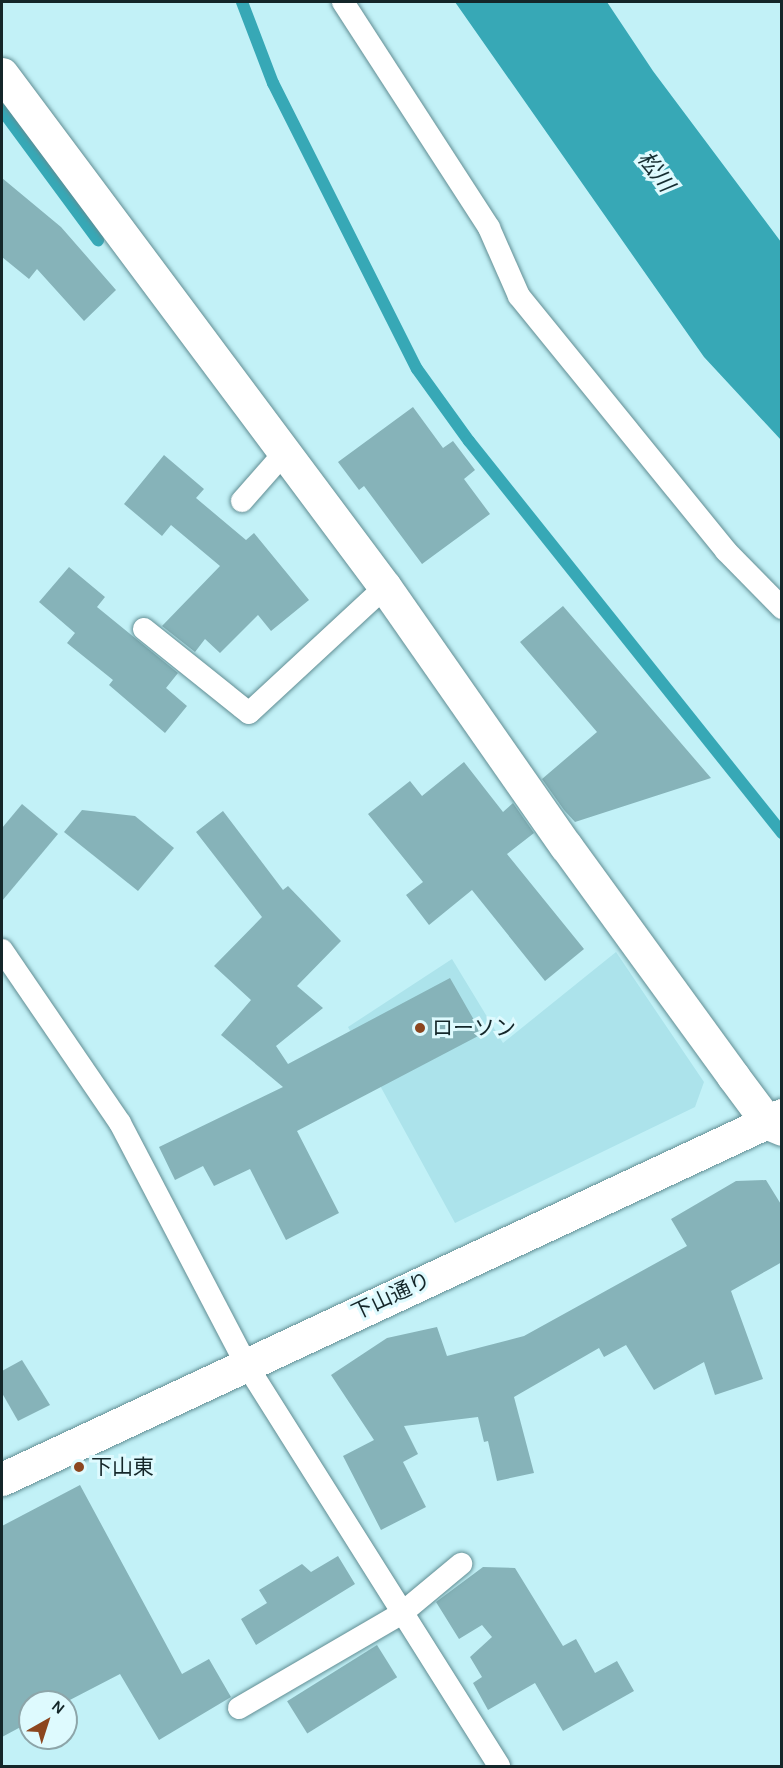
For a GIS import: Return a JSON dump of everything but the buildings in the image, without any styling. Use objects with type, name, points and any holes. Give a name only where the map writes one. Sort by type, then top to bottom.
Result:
[{"type":"street","points":[[2,74],[385,587],[566,846],[777,1122]]},
{"type":"street","name":"下山通り","points":[[2,1479],[720,1142],[777,1122]]},
{"type":"lane","points":[[343,2],[489,228],[519,296],[726,550],[782,608]]},
{"type":"lane","points":[[242,501],[285,452]]},
{"type":"lane","points":[[144,629],[249,713],[385,587]]},
{"type":"lane","points":[[2,950],[120,1123],[246,1364],[499,1767]]},
{"type":"lane","points":[[240,1708],[402,1613],[461,1564]]},
{"type":"shaded area","points":[[616,952],[704,1082],[695,1107],[455,1223],[348,1027],[452,959],[503,1043]]},
{"type":"water","name":"松川","points":[[455,2],[607,2],[653,71],[781,242],[781,440],[704,357]]},
{"type":"waterway","points":[[242,2],[273,83],[417,369],[469,441],[782,833]]},
{"type":"waterway","points":[[2,110],[98,240]]},
{"type":"place","name":"ローソン","points":[[420,1028]]},
{"type":"place","name":"下山東","points":[[79,1467]]}]
